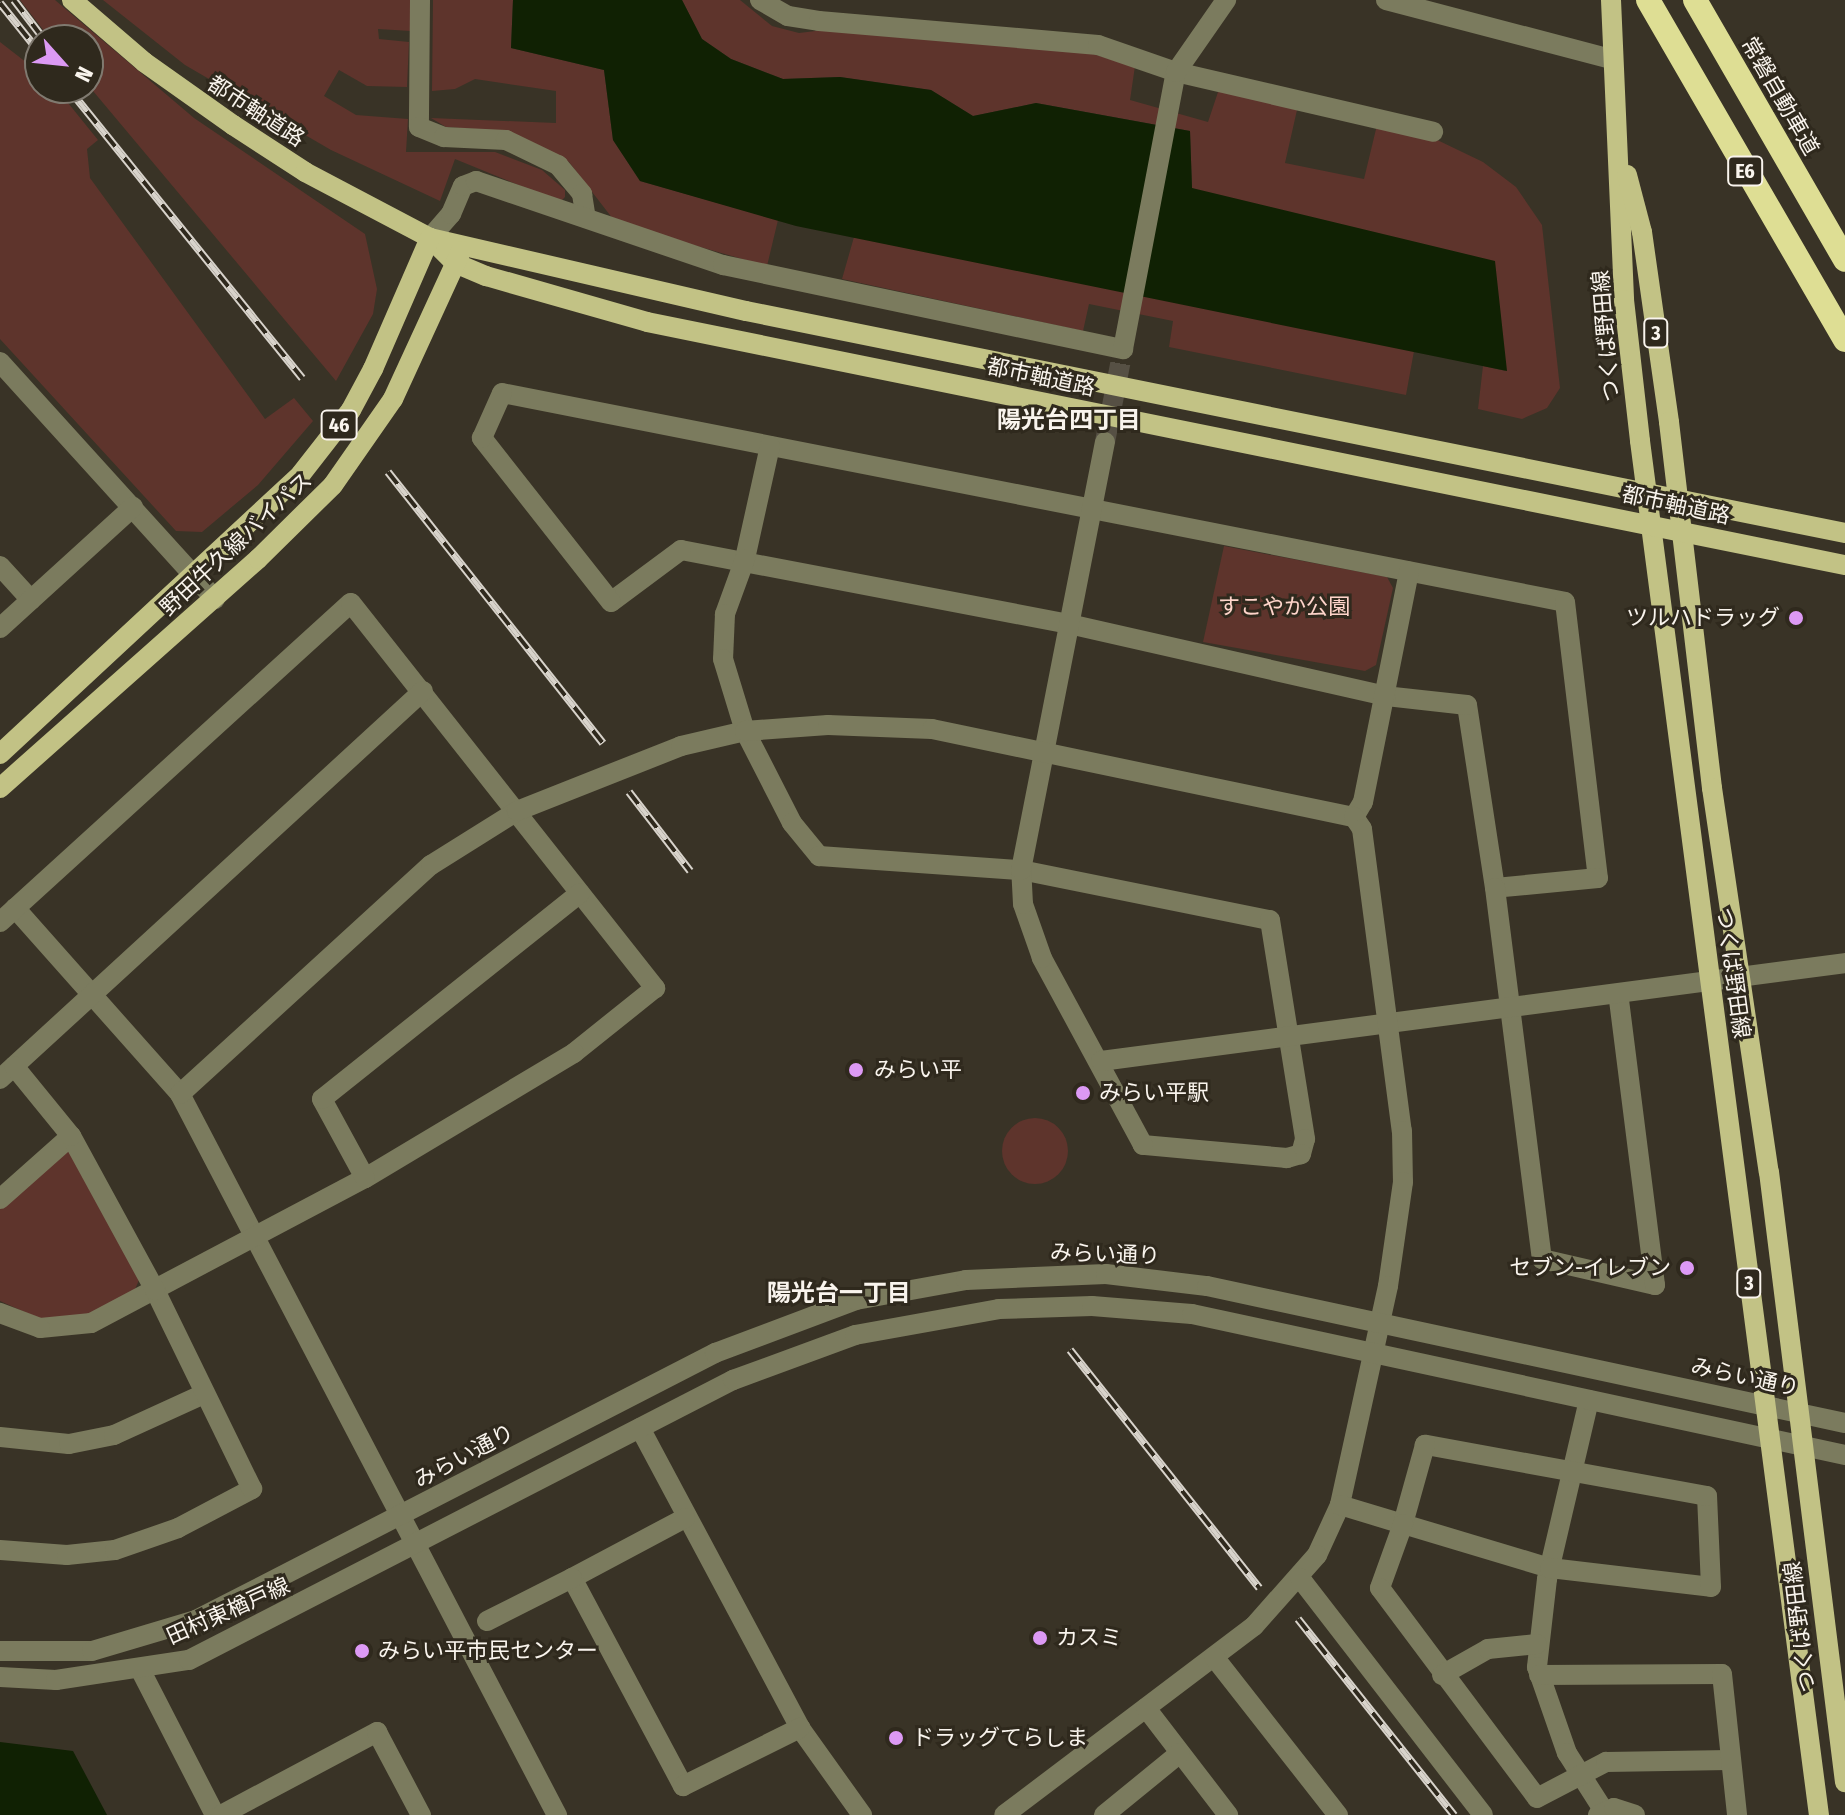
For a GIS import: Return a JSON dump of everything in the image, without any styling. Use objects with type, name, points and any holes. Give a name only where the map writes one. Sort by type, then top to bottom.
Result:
[{"type":"highway","name":"E6","points":[[1648,0],[1845,340]]},
{"type":"highway","name":"常磐自動車道","points":[[1695,0],[1845,260]]},
{"type":"main road","name":"都市軸道路","points":[[72,0],[144,62],[305,172],[430,238],[558,300],[647,322],[1845,565]]},
{"type":"main road","name":"つくば野田線","points":[[1611,0],[1611,59],[1624,300],[1819,1815]]},
{"type":"main road","name":"つくば野田線","points":[[1617,136],[1642,232],[1680,500],[1712,788],[1742,979],[1845,1782]]},
{"type":"main road","name":"野田牛久線バイパス","points":[[0,754],[301,474],[351,410],[430,238]]},
{"type":"main road","name":"都市軸道路","points":[[460,253],[1845,533]]},
{"type":"main road","name":"野田牛久線バイパス","points":[[0,788],[215,599],[318,503],[373,433],[460,253]]},
{"type":"street","points":[[420,0],[419,119],[428,134],[506,140],[558,165],[582,194],[586,218]]},
{"type":"street","points":[[760,0],[788,16],[819,21],[1098,45],[1175,78],[1433,132]]},
{"type":"street","points":[[430,238],[469,181],[723,265],[1123,349],[1175,78],[1226,0]]},
{"type":"street","points":[[1386,0],[1611,59]]},
{"type":"street","points":[[0,362],[215,599]]},
{"type":"street","points":[[1495,888],[1598,878],[1565,602],[502,393],[482,438],[611,602],[681,550],[745,559],[1069,624],[1386,696],[1467,705],[1495,888],[1542,1259],[1655,1285],[1618,994]]},
{"type":"street","points":[[770,446],[745,559],[725,614],[723,659],[745,731],[769,786],[819,856],[1021,870],[1270,920],[1305,1139],[1301,1154],[1287,1158],[1143,1145],[1101,1061],[1042,958],[1023,904],[1021,870],[1105,442]]},
{"type":"street","points":[[0,628],[133,507]]},
{"type":"street","points":[[0,566],[31,600]]},
{"type":"street","points":[[1354,817],[1363,802],[1409,572]]},
{"type":"street","points":[[0,1313],[40,1328],[91,1323],[258,1236],[365,1178],[574,1053],[655,988],[351,603],[8,915],[93,996],[180,1094],[258,1236],[415,1546],[557,1815]]},
{"type":"street","points":[[0,1550],[67,1555],[115,1550],[178,1528],[252,1489],[155,1290],[71,1136],[7,1072],[423,691]]},
{"type":"street","points":[[180,1094],[431,865],[517,811],[651,754],[745,731],[883,725],[1045,751],[1354,817],[1362,829],[1402,1131],[1403,1182],[1380,1323],[1340,1505],[1300,1578],[1254,1626],[1004,1815]]},
{"type":"street","points":[[365,1178],[322,1099],[580,893]]},
{"type":"street","points":[[1101,1061],[1387,1020],[1742,979],[1845,963]]},
{"type":"street","points":[[0,1199],[71,1136]]},
{"type":"street","name":"みらい通り","points":[[401,1517],[715,1353],[809,1315],[896,1292],[966,1280],[1106,1274],[1207,1286],[1845,1423]]},
{"type":"street","points":[[415,1546],[733,1380],[816,1348],[885,1328],[999,1309],[1092,1306],[1192,1314],[1845,1455]]},
{"type":"street","points":[[0,1437],[69,1444],[114,1435],[204,1394]]},
{"type":"street","points":[[1589,1400],[1550,1568],[1537,1644],[1539,1675],[1579,1772],[1601,1813],[1624,1809],[1635,1815]]},
{"type":"street","points":[[640,1428],[685,1518],[800,1728],[862,1815]]},
{"type":"street","points":[[1340,1505],[1403,1524],[1550,1568],[1711,1587],[1707,1496],[1425,1445],[1403,1524],[1380,1588],[1442,1675],[1537,1798],[1579,1772],[1606,1762],[1729,1760]]},
{"type":"street","name":"田村東楢戸線","points":[[0,1651],[92,1651],[144,1639],[242,1600],[401,1517]]},
{"type":"street","points":[[487,1621],[685,1518]]},
{"type":"street","name":"田村東楢戸線","points":[[0,1677],[56,1680],[141,1671],[189,1660],[246,1635],[415,1546]]},
{"type":"street","points":[[572,1578],[683,1786],[800,1728]]},
{"type":"street","points":[[1300,1578],[1483,1815]]},
{"type":"street","points":[[1442,1675],[1488,1649],[1537,1644]]},
{"type":"street","points":[[1214,1657],[1338,1815]]},
{"type":"street","points":[[141,1671],[215,1815]]},
{"type":"street","points":[[1539,1675],[1722,1674],[1737,1815]]},
{"type":"street","points":[[1146,1708],[1228,1815]]},
{"type":"street","points":[[221,1815],[377,1732],[421,1815]]},
{"type":"street","points":[[1108,1814],[1180,1753]]},
{"type":"green space","points":[[20,0],[55,0],[83,24],[39,24]]},
{"type":"green space","points":[[103,0],[411,0],[411,31],[378,29],[379,39],[409,42],[407,87],[367,86],[339,70],[324,96],[356,115],[408,119],[406,152],[495,152],[542,170],[565,190],[565,197],[560,202],[455,159],[440,201],[331,150],[185,65]]},
{"type":"green space","points":[[433,0],[513,0],[511,48],[604,70],[613,140],[640,181],[778,220],[767,266],[616,223],[569,162],[504,131],[446,127],[431,118],[556,123],[556,91],[475,79],[455,89],[432,91]]},
{"type":"green space","points":[[682,0],[740,0],[772,26],[799,33],[848,27],[1058,44],[1135,66],[1130,100],[1208,122],[1219,89],[1297,110],[1285,163],[1364,179],[1377,125],[1431,137],[1483,162],[1516,187],[1542,225],[1560,388],[1547,408],[1522,419],[1478,409],[1483,366],[1506,371],[1192,188],[1190,131],[1036,103],[973,116],[931,90],[840,77],[783,79],[731,59],[702,39]]},
{"type":"green space","points":[[0,42],[24,61],[24,104],[69,104],[98,140],[87,149],[90,178],[265,419],[294,398],[313,421],[258,485],[202,532],[176,531],[0,339]]},
{"type":"green space","points":[[104,42],[194,118],[365,234],[377,289],[373,314],[336,381],[104,104]]},
{"type":"green space","points":[[854,237],[1414,351],[1406,395],[1169,347],[1173,321],[1089,304],[1083,331],[842,279]]},
{"type":"green space","name":"すこやか公園","points":[[1224,546],[1387,577],[1393,588],[1376,665],[1365,671],[1203,642]]},
{"type":"green space","points":[[1035,1118],[1058,1128],[1068,1151],[1058,1174],[1035,1184],[1012,1174],[1002,1151],[1012,1128]]},
{"type":"green space","points":[[61,1150],[76,1154],[139,1280],[133,1294],[85,1316],[40,1319],[0,1301],[0,1206]]},
{"type":"shaded area","points":[[513,0],[682,0],[702,39],[731,59],[783,79],[840,77],[931,90],[973,116],[1036,103],[1190,131],[1192,188],[1495,261],[1507,371],[796,226],[640,181],[613,140],[604,70],[511,48]]},
{"type":"shaded area","points":[[0,1742],[73,1751],[107,1815],[0,1815]]},
{"type":"tunnel","points":[[1105,442],[1123,349]]},
{"type":"railway","points":[[14,0],[32,24]]},
{"type":"railway","points":[[0,3],[24,33]]},
{"type":"railway","points":[[81,104],[302,378]]},
{"type":"railway","points":[[388,472],[603,743]]},
{"type":"railway","points":[[629,792],[690,871]]},
{"type":"railway","points":[[1070,1350],[1259,1588]]},
{"type":"railway","points":[[1298,1619],[1454,1815]]},
{"type":"place","name":"ツルハドラッグ","points":[[1796,618]]},
{"type":"place","name":"みらい平","points":[[856,1070]]},
{"type":"place","name":"みらい平駅","points":[[1083,1093]]},
{"type":"place","name":"セブン-イレブン","points":[[1687,1268]]},
{"type":"place","name":"カスミ","points":[[1040,1638]]},
{"type":"place","name":"みらい平市民センター","points":[[362,1651]]},
{"type":"place","name":"ドラッグてらしま","points":[[896,1738]]},
{"type":"district","name":"陽光台四丁目","points":[[1069,421]]},
{"type":"district","name":"陽光台一丁目","points":[[839,1294]]}]
